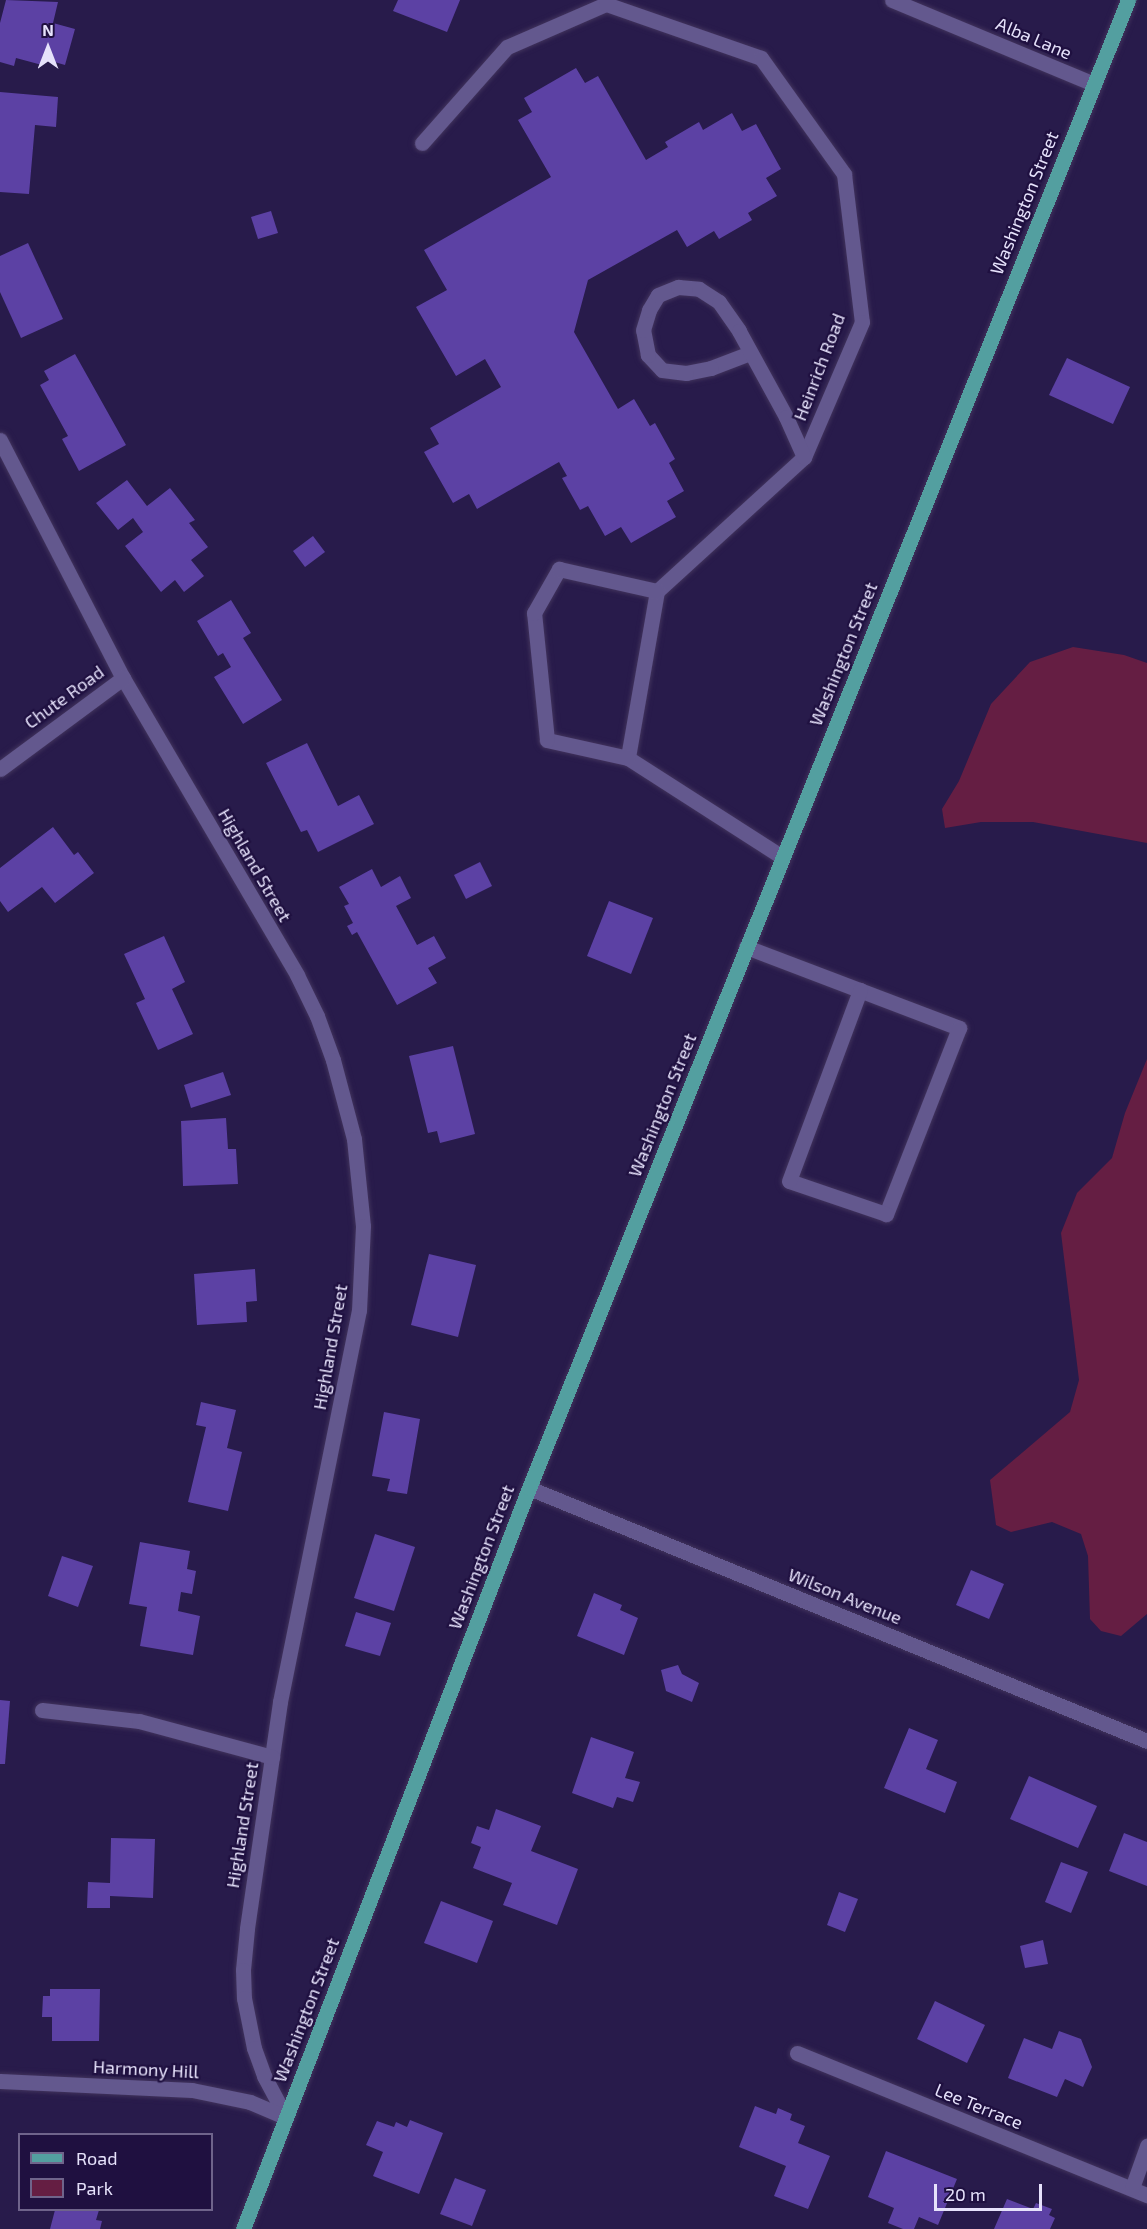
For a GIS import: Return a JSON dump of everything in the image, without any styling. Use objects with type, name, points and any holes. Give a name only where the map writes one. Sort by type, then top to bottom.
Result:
[{"type":"main road","name":"Washington Street","points":[[243,2229],[529,1488],[1128,0]]},
{"type":"street","name":"Alba Lane","points":[[892,0],[1094,84]]},
{"type":"street","name":"Heinrich Road","points":[[422,143],[507,47],[606,4],[761,58],[844,174],[862,322],[804,457],[657,591]]},
{"type":"street","points":[[750,353],[711,368],[686,373],[662,370],[648,355],[643,330],[649,310],[658,295],[678,287],[699,289],[719,302],[739,331],[786,417],[804,457]]},
{"type":"street","name":"Highland Street","points":[[0,440],[123,678],[297,975],[317,1016],[333,1060],[349,1119],[361,1185],[363,1226],[359,1310],[280,1702],[246,1929],[244,1998],[254,2048],[264,2076],[286,2116]]},
{"type":"street","points":[[628,758],[657,591],[560,569],[534,612],[548,740],[628,758],[782,857]]},
{"type":"street","name":"Chute Road","points":[[0,769],[123,678]]},
{"type":"street","points":[[746,947],[860,990],[959,1028],[886,1214],[789,1181],[860,990]]},
{"type":"street","name":"Wilson Avenue","points":[[529,1488],[1147,1741]]},
{"type":"street","points":[[42,1710],[139,1721],[272,1756]]},
{"type":"street","name":"Lee Terrace","points":[[797,2053],[1147,2195]]},
{"type":"street","name":"Harmony Hill","points":[[0,2081],[192,2090],[250,2102],[286,2116]]},
{"type":"street","points":[[1132,2188],[1147,2146]]},
{"type":"green space","points":[[1073,647],[1124,655],[1147,663],[1147,843],[1033,822],[981,822],[945,828],[942,809],[959,781],[991,704],[1030,662]]},
{"type":"green space","points":[[1147,1059],[1147,1614],[1121,1636],[1101,1631],[1090,1619],[1088,1556],[1081,1534],[1052,1522],[1011,1532],[996,1525],[990,1480],[1070,1412],[1079,1380],[1061,1233],[1077,1193],[1112,1158],[1125,1113]]},
{"type":"building","points":[[6,0],[58,2],[53,23],[75,29],[65,65],[44,59],[42,65],[16,58],[14,66],[0,62],[0,23]]},
{"type":"building","points":[[398,0],[460,0],[447,32],[393,11]]},
{"type":"building","points":[[576,68],[585,83],[598,76],[646,160],[668,147],[665,142],[699,122],[703,130],[732,113],[742,131],[756,124],[781,169],[766,178],[777,196],[748,213],[752,220],[719,239],[714,231],[687,247],[677,230],[588,280],[574,332],[618,409],[634,399],[650,426],[655,423],[675,459],[669,463],[684,491],[667,501],[676,517],[631,543],[621,527],[605,536],[588,506],[580,510],[562,478],[567,476],[559,462],[477,509],[469,494],[453,503],[424,452],[439,444],[430,428],[501,387],[485,359],[456,376],[416,307],[447,290],[424,250],[551,177],[518,120],[532,112],[524,98]]},
{"type":"building","points":[[0,92],[58,97],[56,127],[35,125],[29,194],[0,192]]},
{"type":"building","points":[[271,211],[278,233],[258,239],[251,217]]},
{"type":"building","points":[[28,243],[63,319],[21,338],[0,292],[0,256]]},
{"type":"building","points":[[75,354],[126,445],[79,471],[62,439],[68,436],[40,385],[49,380],[44,371]]},
{"type":"building","points":[[1067,358],[1130,387],[1113,424],[1049,395]]},
{"type":"building","points":[[127,480],[147,506],[170,488],[195,520],[189,523],[208,547],[191,560],[204,576],[184,592],[175,580],[161,592],[125,546],[143,532],[133,518],[118,530],[96,503]]},
{"type":"building","points":[[313,536],[325,552],[305,567],[293,551]]},
{"type":"building","points":[[231,600],[251,633],[243,638],[282,700],[243,724],[214,677],[231,667],[223,653],[218,656],[197,621]]},
{"type":"building","points":[[307,743],[338,806],[359,795],[374,824],[318,852],[307,830],[301,832],[266,763]]},
{"type":"building","points":[[53,827],[74,855],[78,852],[94,873],[55,903],[42,887],[8,912],[0,901],[0,868]]},
{"type":"building","points":[[480,862],[492,886],[466,899],[454,875]]},
{"type":"building","points":[[372,869],[381,887],[400,876],[411,898],[396,906],[417,945],[434,936],[446,958],[428,968],[437,983],[397,1005],[357,932],[352,935],[347,926],[353,923],[344,906],[349,904],[339,887]]},
{"type":"building","points":[[609,901],[653,918],[631,974],[587,956]]},
{"type":"building","points":[[164,936],[185,982],[172,989],[193,1034],[158,1050],[136,1003],[145,999],[124,954]]},
{"type":"building","points":[[453,1046],[475,1134],[440,1143],[437,1131],[428,1133],[409,1056]]},
{"type":"building","points":[[223,1072],[231,1095],[191,1108],[184,1085]]},
{"type":"building","points":[[226,1118],[228,1149],[236,1149],[238,1184],[183,1186],[181,1121]]},
{"type":"building","points":[[429,1254],[476,1265],[458,1337],[411,1325]]},
{"type":"building","points":[[255,1269],[257,1301],[246,1302],[247,1322],[197,1325],[194,1274]]},
{"type":"building","points":[[201,1402],[236,1410],[227,1448],[242,1452],[228,1511],[188,1502],[206,1427],[196,1425]]},
{"type":"building","points":[[384,1412],[420,1419],[407,1494],[387,1491],[390,1479],[372,1476]]},
{"type":"building","points":[[375,1534],[415,1547],[394,1611],[354,1598]]},
{"type":"building","points":[[140,1542],[190,1551],[187,1569],[196,1571],[192,1594],[181,1592],[178,1611],[200,1616],[193,1655],[140,1646],[147,1607],[129,1604]]},
{"type":"building","points":[[62,1556],[93,1566],[78,1607],[48,1596]]},
{"type":"building","points":[[971,1570],[1004,1584],[989,1619],[956,1605]]},
{"type":"building","points":[[594,1593],[622,1605],[620,1610],[638,1618],[624,1655],[577,1636]]},
{"type":"building","points":[[356,1612],[391,1623],[380,1656],[345,1646]]},
{"type":"building","points":[[678,1665],[682,1674],[699,1683],[692,1702],[666,1691],[661,1670]]},
{"type":"building","points":[[0,1700],[10,1701],[5,1764],[0,1764]]},
{"type":"building","points":[[909,1728],[938,1740],[926,1769],[957,1782],[945,1813],[884,1788]]},
{"type":"building","points":[[591,1737],[634,1752],[625,1778],[640,1782],[633,1802],[617,1797],[613,1808],[572,1793]]},
{"type":"building","points":[[1029,1776],[1097,1806],[1078,1848],[1010,1819]]},
{"type":"building","points":[[496,1809],[541,1826],[531,1851],[578,1869],[557,1925],[503,1905],[512,1883],[473,1868],[481,1847],[471,1843],[477,1826],[489,1830]]},
{"type":"building","points":[[1124,1833],[1147,1842],[1147,1886],[1109,1871]]},
{"type":"building","points":[[111,1838],[155,1839],[153,1898],[110,1896],[110,1908],[87,1908],[88,1882],[110,1883]]},
{"type":"building","points":[[1061,1862],[1088,1872],[1071,1913],[1045,1902]]},
{"type":"building","points":[[839,1892],[858,1899],[845,1932],[827,1925]]},
{"type":"building","points":[[441,1901],[493,1921],[477,1963],[424,1943]]},
{"type":"building","points":[[1043,1940],[1048,1964],[1025,1968],[1020,1946]]},
{"type":"building","points":[[50,1989],[100,1989],[99,2041],[52,2041],[52,2017],[42,2017],[43,1996],[50,1996]]},
{"type":"building","points":[[935,2001],[985,2025],[967,2063],[917,2039]]},
{"type":"building","points":[[1059,2031],[1081,2039],[1092,2067],[1083,2087],[1065,2079],[1057,2097],[1008,2078],[1024,2038],[1052,2049]]},
{"type":"building","points":[[755,2106],[776,2114],[778,2108],[792,2114],[790,2120],[805,2126],[798,2143],[830,2156],[808,2209],[774,2196],[786,2166],[739,2147]]},
{"type":"building","points":[[410,2120],[443,2133],[419,2194],[373,2176],[383,2152],[366,2145],[377,2121],[394,2127],[396,2122],[407,2127]]},
{"type":"building","points":[[886,2151],[957,2179],[938,2225],[919,2217],[914,2229],[903,2229],[888,2223],[894,2208],[868,2197]]},
{"type":"building","points":[[455,2178],[486,2190],[472,2226],[440,2214]]},
{"type":"building","points":[[1007,2199],[1033,2209],[1036,2203],[1052,2209],[1049,2215],[1055,2218],[1050,2229],[994,2229]]},
{"type":"building","points":[[55,2211],[99,2211],[96,2220],[102,2221],[100,2229],[50,2229]]}]
